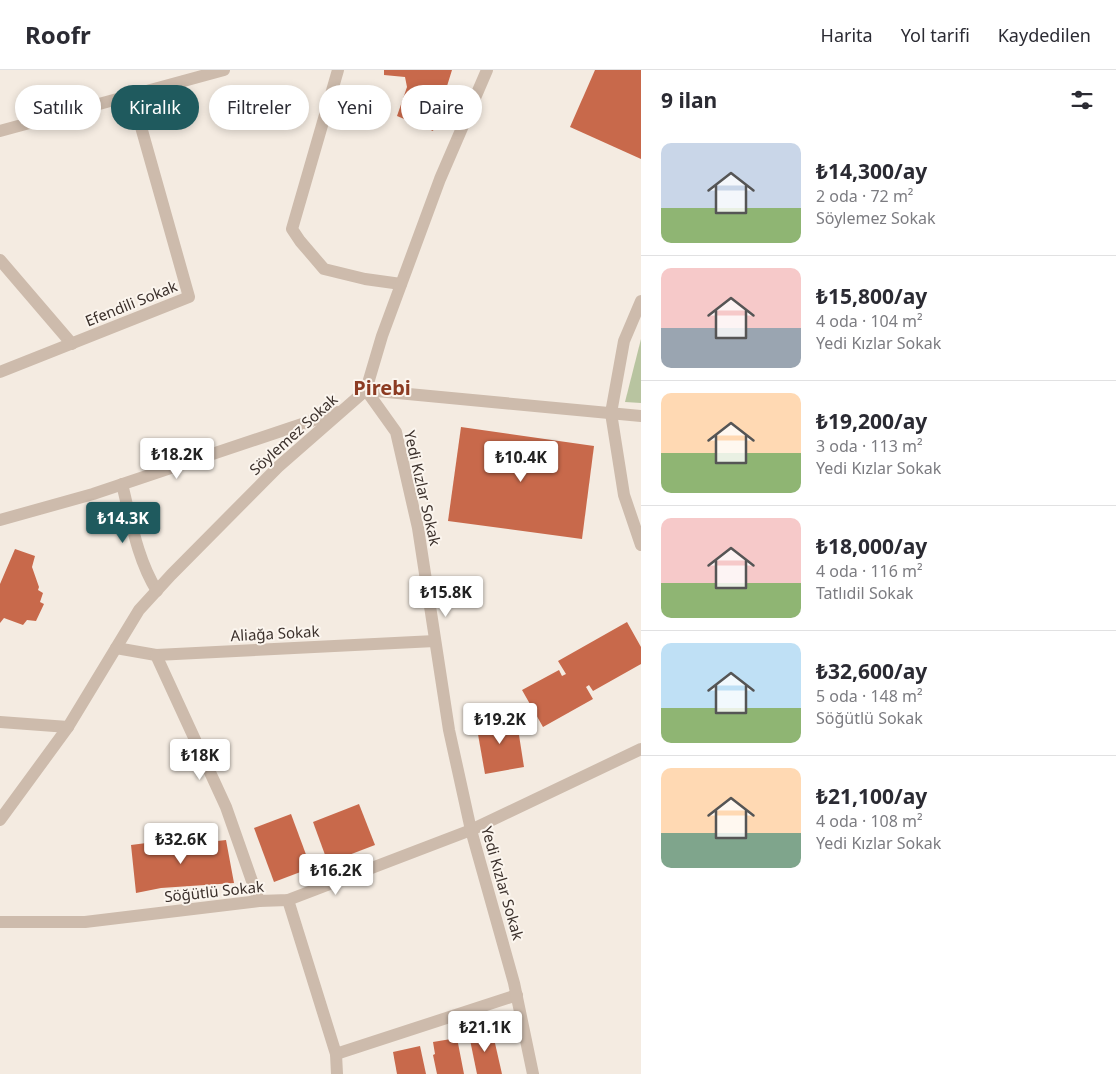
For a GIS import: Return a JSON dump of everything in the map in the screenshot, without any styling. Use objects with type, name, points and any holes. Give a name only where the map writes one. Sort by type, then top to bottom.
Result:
[{"type":"street","points":[[169,85],[224,70]]},
{"type":"street","points":[[338,70],[292,229],[324,268],[365,279],[401,284]]},
{"type":"street","points":[[487,70],[440,179],[382,336],[366,390],[641,416]]},
{"type":"street","points":[[0,131],[111,101]]},
{"type":"street","name":"Efendili Sokak","points":[[0,372],[189,297],[142,130]]},
{"type":"street","points":[[0,260],[72,344]]},
{"type":"street","points":[[639,310],[624,341],[611,413],[624,495],[641,545]]},
{"type":"street","name":"Söylemez Sokak","points":[[0,820],[68,727],[139,610],[278,467],[366,390]]},
{"type":"street","name":"Yedi Kızlar Sokak","points":[[366,390],[396,432],[418,528],[449,730],[471,830],[516,995],[533,1074]]},
{"type":"street","points":[[0,520],[122,484],[344,409]]},
{"type":"street","points":[[122,484],[134,533],[148,576],[157,591]]},
{"type":"street","name":"Aliağa Sokak","points":[[116,648],[156,655],[435,641]]},
{"type":"street","points":[[156,655],[226,806],[259,901]]},
{"type":"street","points":[[0,722],[68,727]]},
{"type":"street","name":"Söğütlü Sokak","points":[[0,922],[86,922],[259,901],[288,900],[471,830],[641,748]]},
{"type":"street","points":[[288,900],[336,1054],[337,1074]]},
{"type":"street","points":[[336,1054],[516,995]]},
{"type":"green space","points":[[641,339],[641,403],[625,402]]},
{"type":"building","points":[[384,70],[452,70],[447,85],[407,85],[405,77],[384,75]]},
{"type":"building","points":[[595,70],[641,70],[641,159],[570,127]]},
{"type":"building","points":[[401,104],[401,118],[397,116]]},
{"type":"building","points":[[461,427],[594,446],[582,539],[448,521]]},
{"type":"building","points":[[15,549],[35,556],[32,567],[39,587],[38,590],[43,593],[40,602],[44,604],[36,621],[27,620],[23,625],[4,618],[0,623],[0,584]]},
{"type":"building","points":[[627,622],[641,647],[641,664],[593,691],[589,685],[586,687],[593,699],[543,727],[522,690],[559,670],[562,676],[566,674],[558,661]]},
{"type":"building","points":[[516,716],[524,767],[485,774],[476,723]]},
{"type":"building","points":[[359,804],[375,845],[328,863],[313,822]]},
{"type":"building","points":[[291,814],[311,868],[274,882],[254,828]]},
{"type":"building","points":[[226,840],[234,883],[161,888],[136,893],[131,845],[154,842],[156,848]]},
{"type":"building","points":[[492,1030],[502,1074],[477,1074],[469,1035]]},
{"type":"building","points":[[457,1038],[464,1074],[437,1074],[433,1055],[435,1054],[433,1042]]},
{"type":"building","points":[[420,1046],[426,1074],[397,1074],[393,1052]]},
{"type":"district","name":"Pirebi","points":[[382,387]]}]
